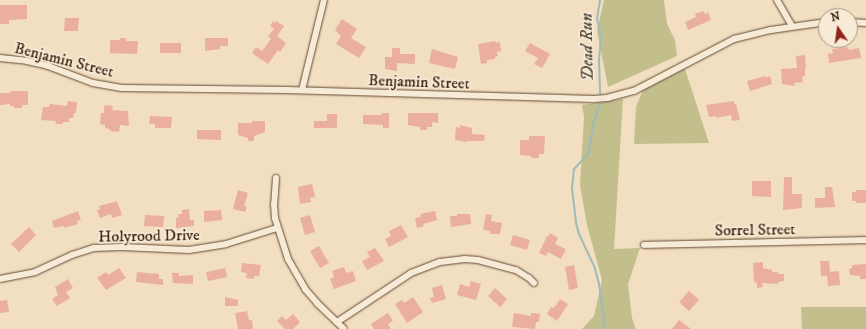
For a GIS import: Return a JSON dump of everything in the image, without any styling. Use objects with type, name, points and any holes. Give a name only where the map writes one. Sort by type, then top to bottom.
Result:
[{"type":"street","points":[[302,90],[324,0]]},
{"type":"street","points":[[777,0],[792,26]]},
{"type":"street","name":"Benjamin Street","points":[[0,58],[27,61],[48,66],[93,83],[122,88],[302,90],[492,97],[607,98],[634,91],[734,40],[792,26],[818,23]]},
{"type":"street","points":[[276,178],[274,204],[277,228],[288,259],[305,288],[317,303],[344,329]]},
{"type":"street","name":"Holyrood Drive","points":[[0,279],[35,272],[72,255],[94,248],[122,247],[189,250],[226,244],[277,228]]},
{"type":"street","name":"Sorrel Street","points":[[644,245],[866,240]]},
{"type":"street","points":[[337,322],[411,274],[440,262],[465,259],[478,260],[516,270],[523,273],[534,284]]},
{"type":"shaded area","points":[[604,0],[664,0],[667,24],[675,40],[677,56],[608,87],[597,31]]},
{"type":"shaded area","points":[[685,69],[709,143],[634,144],[636,107],[643,90]]},
{"type":"shaded area","points":[[623,99],[614,249],[640,248],[628,284],[632,318],[636,329],[582,329],[594,316],[602,280],[587,225],[580,185],[584,117],[582,105]]},
{"type":"shaded area","points":[[801,307],[866,307],[866,329],[802,329]]},
{"type":"building","points":[[0,5],[27,5],[27,19],[9,20],[9,24],[0,24]]},
{"type":"building","points":[[703,11],[705,14],[708,12],[711,20],[688,30],[685,22],[696,17],[695,14]]},
{"type":"building","points":[[65,18],[79,18],[78,31],[64,31]]},
{"type":"building","points":[[342,19],[357,29],[351,38],[366,47],[359,58],[336,44],[341,36],[335,30]]},
{"type":"building","points":[[273,21],[275,23],[276,21],[284,26],[277,36],[286,43],[280,52],[278,50],[268,64],[252,53],[256,47],[262,51],[271,39],[268,36],[274,29],[270,26]]},
{"type":"building","points":[[120,38],[126,38],[126,41],[138,41],[137,54],[110,53],[110,40],[120,40]]},
{"type":"building","points":[[205,38],[228,38],[228,46],[220,46],[220,49],[205,51]]},
{"type":"building","points":[[495,41],[496,43],[500,42],[501,51],[497,52],[498,56],[495,57],[495,59],[487,60],[487,63],[481,64],[478,44]]},
{"type":"building","points":[[160,43],[181,43],[181,53],[160,53]]},
{"type":"building","points":[[530,43],[550,54],[542,68],[534,64],[538,58],[525,51]]},
{"type":"building","points":[[392,48],[400,48],[400,54],[415,54],[415,64],[397,63],[397,71],[385,69],[385,57],[392,57]]},
{"type":"building","points":[[848,48],[849,50],[859,48],[861,58],[829,63],[828,54],[833,53],[832,49]]},
{"type":"building","points":[[432,49],[458,57],[455,69],[429,63]]},
{"type":"building","points":[[805,55],[806,69],[805,76],[802,77],[803,82],[794,83],[795,86],[782,84],[781,69],[797,68],[796,56]]},
{"type":"building","points":[[765,76],[765,78],[770,76],[772,84],[750,91],[747,81]]},
{"type":"building","points":[[10,91],[28,91],[28,105],[22,105],[22,108],[14,108],[14,106],[10,106],[10,104],[0,105],[0,93],[10,93]]},
{"type":"building","points":[[68,101],[77,102],[76,113],[74,113],[73,118],[69,118],[69,122],[55,124],[56,121],[41,120],[43,107],[49,107],[50,104],[67,106]]},
{"type":"building","points":[[734,101],[740,120],[732,121],[731,115],[716,118],[716,116],[709,117],[706,105]]},
{"type":"building","points":[[104,106],[113,106],[112,110],[128,111],[129,126],[120,125],[119,132],[110,131],[110,129],[105,128],[105,125],[100,124],[101,113],[104,113]]},
{"type":"building","points":[[382,113],[389,113],[389,128],[383,128],[383,125],[363,124],[363,115],[382,115]]},
{"type":"building","points":[[408,113],[438,113],[438,123],[432,122],[432,127],[427,127],[427,130],[420,130],[420,127],[408,125]]},
{"type":"building","points":[[327,114],[337,114],[337,128],[314,128],[314,121],[327,121]]},
{"type":"building","points":[[150,116],[172,117],[171,128],[155,128],[155,124],[149,124]]},
{"type":"building","points":[[252,121],[265,121],[265,132],[254,136],[254,141],[248,141],[248,138],[238,135],[238,123],[252,123]]},
{"type":"building","points":[[460,125],[472,128],[472,134],[485,135],[484,141],[466,142],[455,140],[456,127],[460,128]]},
{"type":"building","points":[[197,130],[221,130],[221,140],[197,139]]},
{"type":"building","points":[[529,136],[545,136],[544,154],[539,154],[539,158],[531,158],[531,156],[520,155],[520,140],[529,140]]},
{"type":"building","points":[[784,177],[792,177],[792,194],[802,194],[802,208],[783,210]]},
{"type":"building","points":[[752,181],[771,181],[771,197],[752,196]]},
{"type":"building","points":[[312,184],[315,197],[310,198],[311,202],[300,204],[298,187]]},
{"type":"building","points":[[825,187],[832,187],[835,207],[815,208],[815,198],[825,198]]},
{"type":"building","points":[[238,190],[248,193],[244,206],[247,207],[245,212],[233,209]]},
{"type":"building","points":[[856,190],[866,190],[866,203],[856,203],[856,201],[852,201],[852,192],[856,192]]},
{"type":"building","points":[[117,201],[122,215],[112,218],[111,214],[100,218],[97,210],[100,209],[99,206]]},
{"type":"building","points":[[189,209],[190,220],[194,220],[194,226],[176,228],[176,218],[178,218],[178,214],[182,214],[182,210]]},
{"type":"building","points":[[221,210],[222,220],[204,222],[204,211]]},
{"type":"building","points":[[78,211],[81,220],[77,221],[78,224],[64,228],[64,226],[54,228],[52,221]]},
{"type":"building","points":[[435,211],[437,220],[423,224],[424,226],[417,228],[415,218],[421,217],[420,214]]},
{"type":"building","points":[[457,214],[470,214],[471,224],[451,227],[450,216],[457,216]]},
{"type":"building","points":[[486,214],[492,215],[491,221],[502,223],[500,234],[490,234],[490,231],[483,230]]},
{"type":"building","points":[[145,215],[164,216],[163,227],[144,226]]},
{"type":"building","points":[[310,215],[315,232],[305,235],[300,218]]},
{"type":"building","points":[[401,225],[408,237],[389,247],[385,239],[391,236],[389,231]]},
{"type":"building","points":[[29,227],[36,235],[19,252],[11,244]]},
{"type":"building","points":[[550,233],[558,238],[555,244],[566,249],[561,259],[548,252],[546,256],[539,253]]},
{"type":"building","points":[[513,235],[530,240],[527,250],[510,245]]},
{"type":"building","points":[[319,246],[329,263],[320,268],[310,251]]},
{"type":"building","points":[[375,248],[384,261],[367,270],[362,261],[370,257],[367,252]]},
{"type":"building","points":[[820,261],[829,261],[830,272],[839,271],[840,285],[828,286],[827,276],[821,276]]},
{"type":"building","points":[[763,262],[763,268],[772,270],[772,272],[778,272],[778,274],[784,274],[784,281],[778,282],[778,284],[762,283],[763,287],[757,288],[757,283],[754,282],[753,263]]},
{"type":"building","points":[[242,263],[261,265],[259,276],[254,276],[254,279],[246,278],[247,273],[241,272]]},
{"type":"building","points":[[866,264],[866,279],[860,279],[860,276],[850,275],[849,269],[852,268],[852,265]]},
{"type":"building","points":[[574,265],[578,288],[569,290],[565,267]]},
{"type":"building","points":[[344,267],[346,273],[353,271],[356,281],[334,289],[330,279],[334,277],[332,271]]},
{"type":"building","points":[[119,268],[126,278],[106,290],[97,278],[106,272],[108,275]]},
{"type":"building","points":[[225,268],[227,277],[208,281],[206,272]]},
{"type":"building","points":[[137,272],[159,274],[159,279],[163,279],[163,285],[136,282]]},
{"type":"building","points":[[172,273],[179,273],[179,276],[193,275],[193,284],[173,283]]},
{"type":"building","points":[[68,279],[73,288],[66,292],[70,298],[57,306],[52,299],[58,295],[55,287]]},
{"type":"building","points":[[471,281],[481,284],[476,300],[457,295],[460,284],[469,287]]},
{"type":"building","points":[[442,285],[446,299],[432,303],[430,298],[434,297],[432,288]]},
{"type":"building","points":[[495,288],[507,299],[500,307],[488,296]]},
{"type":"building","points":[[689,291],[699,300],[689,311],[679,302]]},
{"type":"building","points":[[225,297],[238,300],[238,306],[225,306]]},
{"type":"building","points":[[413,297],[423,312],[407,323],[395,304],[402,300],[404,303]]},
{"type":"building","points":[[560,299],[568,304],[557,321],[547,314],[551,307],[553,308]]},
{"type":"building","points":[[7,300],[9,312],[0,313],[0,301]]},
{"type":"building","points":[[247,311],[249,320],[252,320],[253,329],[238,329],[235,313]]},
{"type":"building","points":[[388,313],[393,321],[388,324],[391,329],[374,329],[371,324]]},
{"type":"building","points":[[514,313],[531,316],[531,313],[540,314],[539,322],[536,322],[535,329],[512,327]]},
{"type":"building","points":[[293,314],[300,322],[293,329],[285,329],[277,321],[282,316],[286,320]]},
{"type":"building","points":[[679,320],[691,329],[672,329]]},
{"type":"waterway","name":"Dead Run","points":[[600,0],[597,18],[601,37],[599,61],[600,94]]},
{"type":"waterway","name":"Dead Run","points":[[600,103],[594,121],[588,154],[574,169],[572,189],[576,223],[579,234],[595,269],[599,284],[604,320],[603,329]]}]
